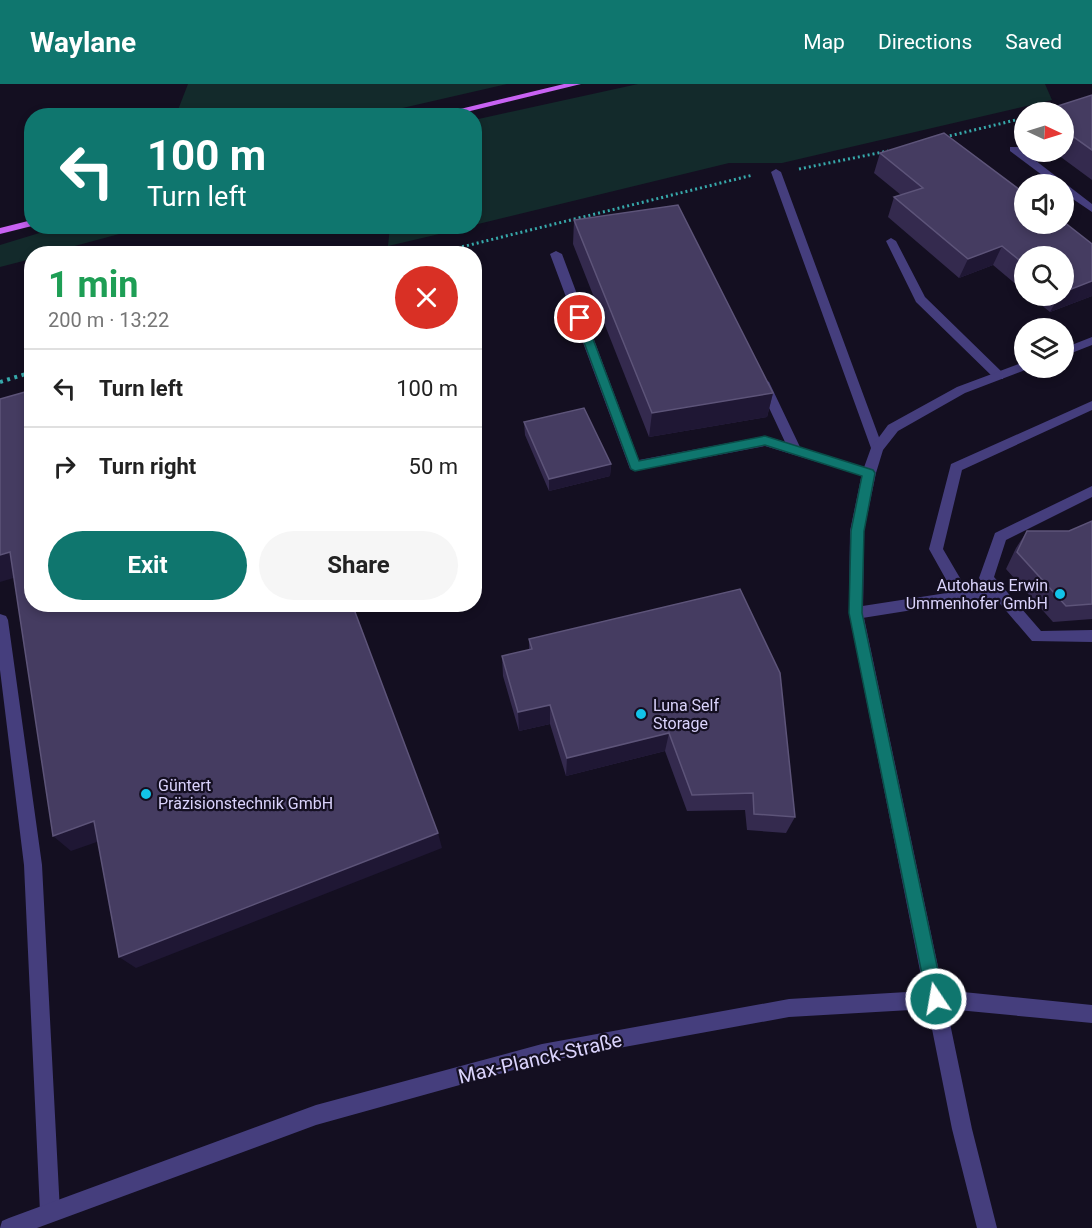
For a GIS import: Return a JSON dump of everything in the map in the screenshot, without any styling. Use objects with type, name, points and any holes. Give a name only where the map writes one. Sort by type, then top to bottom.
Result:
[{"type":"main road","points":[[470,108],[576,84]]},
{"type":"main road","points":[[0,231],[24,225]]},
{"type":"street","points":[[1031,162],[1047,174]]},
{"type":"street","points":[[776,172],[877,448]]},
{"type":"street","points":[[1074,196],[1092,209]]},
{"type":"street","points":[[891,241],[920,299],[999,376]]},
{"type":"street","points":[[556,254],[635,466],[765,441],[869,473]]},
{"type":"street","points":[[1074,348],[1092,341]]},
{"type":"street","points":[[755,366],[795,450]]},
{"type":"street","points":[[987,1228],[962,1129],[856,613],[857,531],[869,473],[877,448],[893,428],[961,390],[1014,370]]},
{"type":"street","points":[[963,596],[936,549],[956,467],[1092,405]]},
{"type":"street","points":[[1092,491],[1000,537],[986,578],[1038,637],[1092,636]]},
{"type":"street","points":[[856,613],[963,596],[998,593]]},
{"type":"street","points":[[1,620],[33,866],[50,1212]]},
{"type":"street","name":"Max-Planck-Straße","points":[[9,1228],[316,1115],[542,1053],[789,1008],[936,999],[1092,1014]]},
{"type":"path","points":[[936,140],[1014,120]]},
{"type":"path","points":[[466,246],[750,176],[836,163],[891,150]]},
{"type":"path","points":[[0,382],[24,374]]},
{"type":"green space","points":[[188,84],[507,84],[402,108],[179,108]]},
{"type":"green space","points":[[638,84],[1045,84],[1052,100],[1014,102],[1014,109],[782,163],[729,163],[482,223],[482,118]]},
{"type":"green space","points":[[36,234],[119,234],[75,246],[24,246],[24,261],[0,267],[0,245]]},
{"type":"green space","points":[[389,234],[439,234],[388,246]]},
{"type":"building","points":[[1092,95],[1092,150],[1074,137],[1074,102],[1070,102]]},
{"type":"building","points":[[944,133],[1014,186],[1014,234],[1074,234],[1074,230],[1092,244],[1092,281],[1074,288],[1074,246],[1014,246],[1014,256],[1002,246],[968,259],[894,197],[923,188],[880,153]]},
{"type":"building","points":[[678,205],[773,393],[652,413],[574,220]]},
{"type":"building","name":"Güntert Präzisionstechnik GmbH","points":[[24,392],[24,612],[355,612],[438,833],[119,957],[94,821],[53,836],[10,552],[0,555],[0,399]]},
{"type":"building","points":[[584,408],[611,464],[549,479],[524,422]]},
{"type":"building","name":"Autohaus Erwin Ummenhofer GmbH","points":[[1092,521],[1092,604],[1066,606],[1017,552],[1027,531],[1069,531]]},
{"type":"building","name":"Luna Self Storage","points":[[740,589],[780,673],[795,817],[754,814],[753,793],[692,795],[669,733],[567,758],[550,705],[518,712],[502,656],[532,649],[529,639]]},
{"type":"place","name":"Autohaus Erwin Ummenhofer GmbH","points":[[1060,594]]},
{"type":"place","name":"Luna Self Storage","points":[[641,714]]},
{"type":"place","name":"Güntert Präzisionstechnik GmbH","points":[[146,794]]},
{"type":"route","points":[[580,318],[635,466],[765,441],[869,473],[857,531],[856,613],[936,999]]}]
